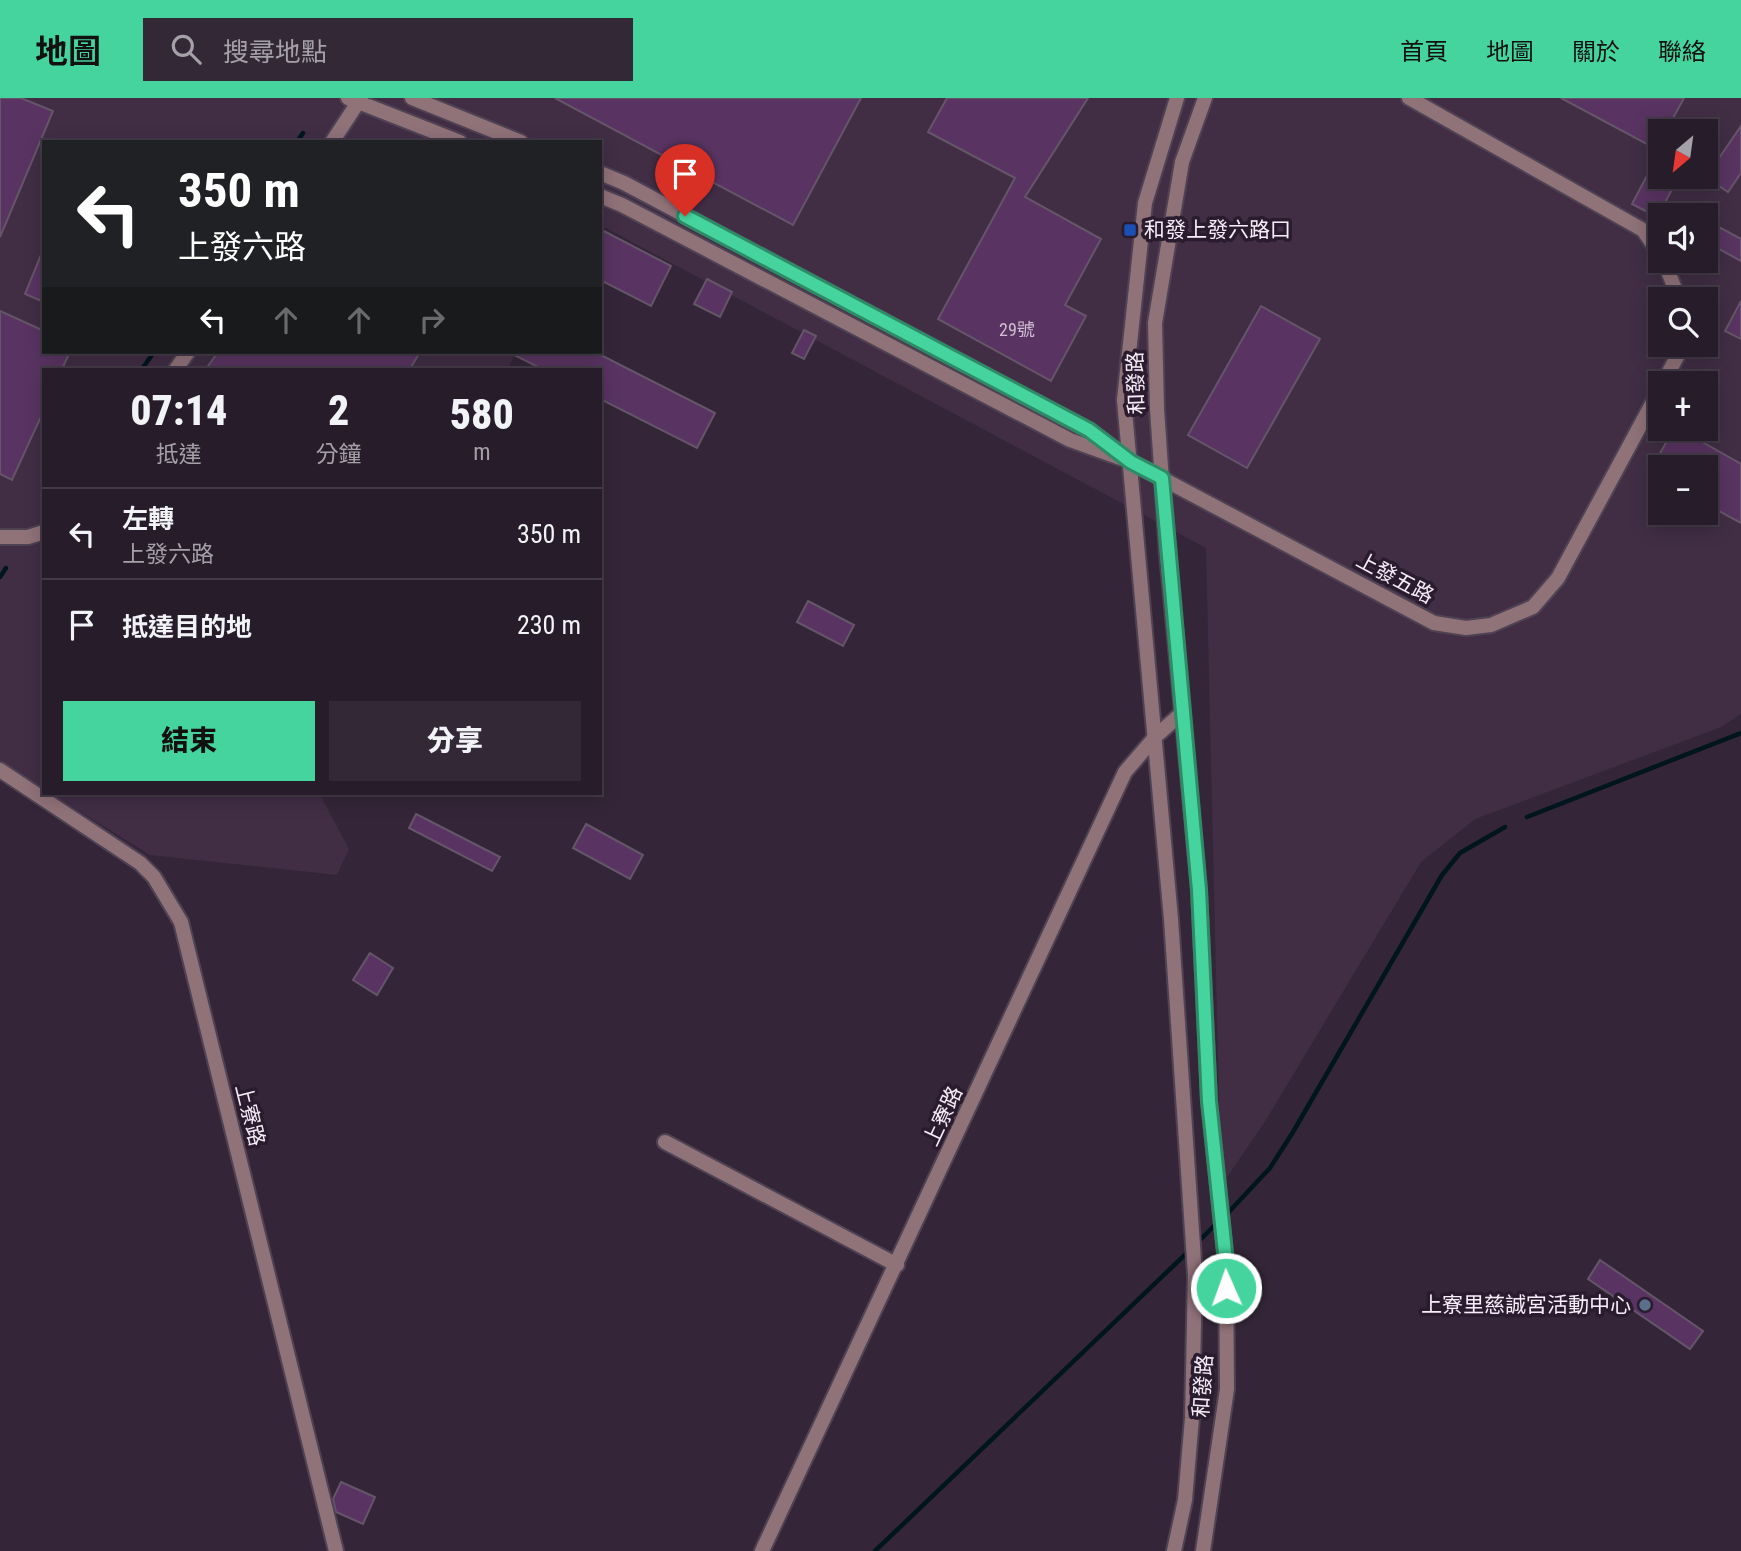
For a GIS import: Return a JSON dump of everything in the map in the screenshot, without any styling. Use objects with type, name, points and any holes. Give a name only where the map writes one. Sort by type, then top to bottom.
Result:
[{"type":"street","points":[[412,98],[516,140]]},
{"type":"street","name":"和發路","points":[[1174,1551],[1185,1500],[1192,1418],[1195,1275],[1192,1200],[1156,736],[1124,400],[1145,203],[1177,98]]},
{"type":"street","name":"和發路","points":[[1203,1551],[1227,1389],[1226,1262],[1209,1101],[1199,890],[1162,478],[1155,323],[1182,162],[1205,98]]},
{"type":"street","points":[[1409,98],[1643,230],[1648,237]]},
{"type":"street","points":[[333,140],[356,99],[455,140]]},
{"type":"street","points":[[602,174],[624,183],[1089,430],[1131,462]]},
{"type":"street","points":[[602,197],[1070,440],[1131,462]]},
{"type":"street","name":"上發五路","points":[[1131,462],[1434,623],[1466,628],[1491,625],[1533,607],[1558,578],[1648,411]]},
{"type":"street","points":[[0,537],[28,537],[42,533]]},
{"type":"street","name":"上寮路","points":[[762,1551],[1125,772],[1156,736],[1182,713]]},
{"type":"street","name":"上寮路","points":[[0,770],[140,863],[155,877],[180,922],[336,1551]]},
{"type":"street","points":[[665,1142],[897,1265]]},
{"type":"shaded area","points":[[0,98],[1741,98],[1741,714],[1721,727],[1475,819],[1421,862],[1266,1120],[1221,1186],[1206,548],[602,226],[602,140],[42,140],[42,354],[516,354],[508,368],[42,368],[42,788],[0,762]]},
{"type":"shaded area","points":[[53,795],[320,795],[349,849],[337,875],[150,855]]},
{"type":"building","points":[[0,98],[21,98],[53,111],[0,237]]},
{"type":"building","points":[[555,98],[861,98],[793,225]]},
{"type":"building","points":[[947,98],[1088,98],[1025,197],[1101,239],[1065,305],[1086,316],[1051,381],[938,319],[1015,178],[928,132]]},
{"type":"building","points":[[1561,98],[1684,98],[1673,119],[1648,119],[1648,145]]},
{"type":"building","points":[[1741,126],[1741,173],[1728,192],[1718,185],[1718,160]]},
{"type":"building","points":[[1648,174],[1648,189],[1672,189],[1665,203],[1648,203],[1648,212],[1632,204]]},
{"type":"building","points":[[1718,227],[1741,239],[1741,261],[1718,249]]},
{"type":"building","points":[[602,230],[671,266],[651,306],[602,281]]},
{"type":"building","points":[[42,252],[42,301],[25,294]]},
{"type":"building","points":[[707,279],[732,292],[720,317],[694,304]]},
{"type":"building","points":[[1741,301],[1741,339],[1725,331]]},
{"type":"building","points":[[1261,306],[1320,339],[1247,468],[1188,435]]},
{"type":"building","points":[[0,311],[42,330],[42,354],[69,354],[62,368],[42,368],[42,414],[12,480],[0,474]]},
{"type":"building","points":[[804,330],[816,336],[804,359],[792,353]]},
{"type":"building","points":[[217,354],[419,354],[411,368],[207,368]]},
{"type":"building","points":[[512,354],[599,354],[715,413],[697,448],[602,400],[602,368],[540,368]]},
{"type":"building","points":[[1667,441],[1700,441],[1741,464],[1741,523],[1718,511],[1718,455],[1659,455]]},
{"type":"building","points":[[808,601],[854,625],[843,646],[797,622]]},
{"type":"building","points":[[416,814],[500,857],[492,871],[409,828]]},
{"type":"building","points":[[586,824],[643,855],[630,879],[573,848]]},
{"type":"building","points":[[370,953],[393,968],[377,995],[353,980]]},
{"type":"building","name":"上寮里慈誠宮活動中心","points":[[1600,1260],[1703,1331],[1690,1349],[1588,1279]]},
{"type":"building","points":[[341,1482],[375,1497],[363,1524],[336,1512],[333,1499]]},
{"type":"waterway","points":[[298,140],[303,133]]},
{"type":"waterway","points":[[143,368],[153,354]]},
{"type":"waterway","points":[[0,577],[6,568]]},
{"type":"waterway","points":[[1527,817],[1741,733]]},
{"type":"waterway","points":[[1225,1216],[1270,1168],[1293,1132],[1442,875],[1460,853],[1505,827]]},
{"type":"waterway","points":[[1197,1243],[1218,1222]]},
{"type":"waterway","points":[[875,1551],[1191,1249]]},
{"type":"place","name":"和發上發六路口","points":[[1130,230]]},
{"type":"place","name":"上寮里慈誠宮活動中心","points":[[1645,1305]]},
{"type":"route","points":[[685,216],[1089,430],[1131,462],[1162,478],[1199,890],[1209,1101],[1226,1262],[1226,1288]]}]
